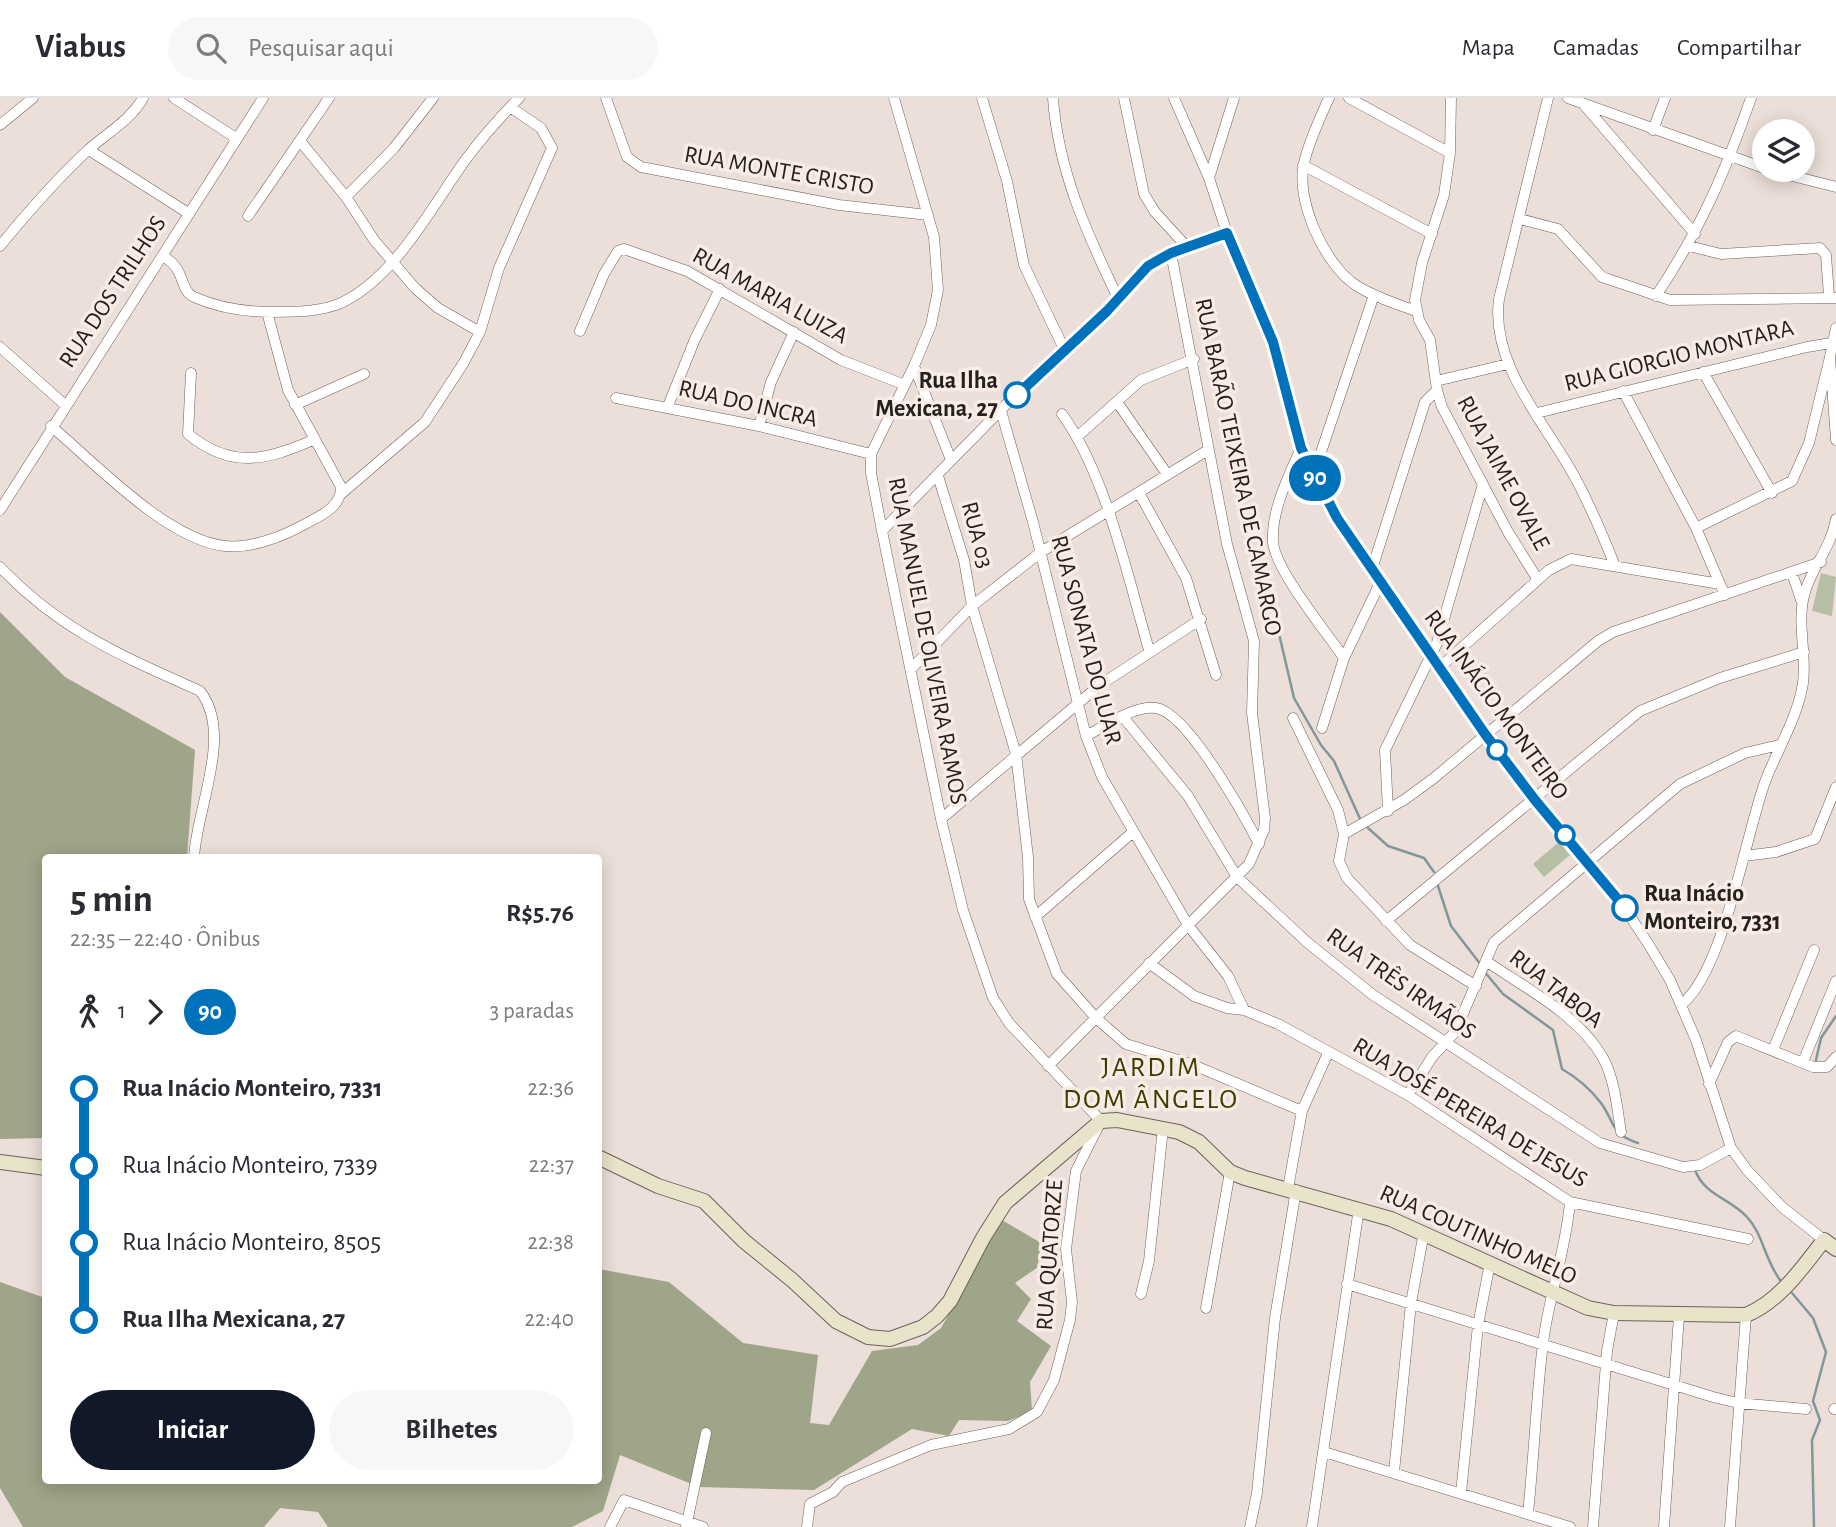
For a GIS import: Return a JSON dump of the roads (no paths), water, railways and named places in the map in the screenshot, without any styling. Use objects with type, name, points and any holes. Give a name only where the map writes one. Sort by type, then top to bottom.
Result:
[{"type":"street","points":[[0,125],[33,98]]},
{"type":"street","points":[[0,246],[89,149],[136,110],[143,98]]},
{"type":"street","points":[[174,98],[236,138]]},
{"type":"street","name":"RUA DOS TRILHOS","points":[[0,510],[51,426],[164,257],[188,213],[263,98]]},
{"type":"street","points":[[248,216],[329,98]]},
{"type":"street","points":[[346,197],[394,148],[433,98]]},
{"type":"street","points":[[164,257],[179,268],[183,285],[195,297],[232,309],[307,311],[338,304],[367,285],[391,261],[430,214],[466,160],[519,98]]},
{"type":"street","name":"RUA MONTE CRISTO","points":[[606,98],[627,157],[636,165],[839,205],[928,215]]},
{"type":"street","name":"RUA MANUEL DE OLIVEIRA RAMOS","points":[[894,98],[928,215],[939,290],[931,325],[915,366],[871,454],[871,473],[882,531],[941,819],[963,910],[993,998],[1009,1023],[1101,1121]]},
{"type":"street","points":[[982,98],[1007,181],[1024,265],[1064,349]]},
{"type":"street","points":[[1053,98],[1060,150],[1070,186],[1084,226],[1118,298]]},
{"type":"street","points":[[1125,98],[1144,194],[1155,212],[1187,247]]},
{"type":"street","name":"RUA INÁCIO MONTEIRO","points":[[1174,98],[1209,178],[1227,233],[1273,342],[1301,448],[1337,518],[1485,734],[1535,800],[1618,898],[1649,945],[1681,1005],[1731,1148],[1747,1170],[1782,1207],[1830,1244]]},
{"type":"street","points":[[1209,178],[1234,98]]},
{"type":"street","points":[[1329,98],[1303,165],[1306,200],[1326,254],[1343,276],[1374,295],[1416,311]]},
{"type":"street","points":[[1349,98],[1450,153]]},
{"type":"street","name":"RUA JAIME OVALE","points":[[1451,98],[1450,153],[1444,195],[1416,287],[1416,311],[1430,340],[1442,407],[1538,580]]},
{"type":"street","points":[[1548,98],[1497,311],[1500,341],[1508,364],[1578,482],[1615,566]]},
{"type":"street","points":[[1568,98],[1752,164]]},
{"type":"street","points":[[1653,130],[1665,98]]},
{"type":"street","points":[[1656,296],[1695,234],[1731,158],[1751,98]]},
{"type":"street","points":[[1583,104],[1695,234]]},
{"type":"street","points":[[51,426],[153,514],[206,542],[240,546],[282,535],[332,509],[341,494],[425,422],[463,364],[480,332],[499,268],[552,148],[541,128],[510,107]]},
{"type":"street","points":[[300,141],[346,197],[357,218],[391,261],[438,307],[480,332]]},
{"type":"street","points":[[89,149],[188,213]]},
{"type":"street","points":[[1303,165],[1432,234]]},
{"type":"street","points":[[1815,182],[1836,187]]},
{"type":"street","points":[[1520,219],[1558,229],[1602,277],[1656,296],[1682,302],[1832,297],[1826,255],[1819,248],[1721,254],[1689,246]]},
{"type":"street","points":[[882,531],[1118,298],[1139,274],[1171,253],[1227,233]]},
{"type":"street","name":"RUA MARIA LUIZA","points":[[580,331],[615,254],[624,249],[676,266],[841,360],[905,385]]},
{"type":"street","name":"RUA BARÃO TEIXEIRA DE CAMARGO","points":[[1048,1066],[1249,864],[1259,844],[1265,818],[1252,713],[1254,642],[1227,544],[1219,490],[1208,450],[1194,359],[1171,253]]},
{"type":"street","points":[[668,406],[695,339],[720,289]]},
{"type":"street","points":[[1314,476],[1374,295]]},
{"type":"street","points":[[267,312],[281,368],[295,405],[341,487],[341,494]]},
{"type":"street","points":[[1836,328],[1830,357],[1836,440]]},
{"type":"street","points":[[759,426],[771,382],[794,331]]},
{"type":"street","name":"RUA GIORGIO MONTARA","points":[[1537,413],[1831,343]]},
{"type":"street","points":[[0,347],[65,405]]},
{"type":"street","points":[[1696,528],[1792,481],[1805,456],[1830,357]]},
{"type":"street","points":[[1079,436],[1148,376],[1194,359]]},
{"type":"street","points":[[1372,569],[1425,402],[1436,385],[1508,364]]},
{"type":"street","points":[[915,366],[951,460]]},
{"type":"street","points":[[1703,372],[1772,493]]},
{"type":"street","points":[[191,373],[188,434],[208,450],[242,459],[278,456],[313,440]]},
{"type":"street","points":[[295,405],[364,374]]},
{"type":"street","points":[[1623,391],[1696,528],[1725,595]]},
{"type":"street","name":"RUA DO INCRA","points":[[615,398],[668,406],[871,454]]},
{"type":"street","points":[[1117,402],[1167,474]]},
{"type":"street","name":"RUA SONATA DO LUAR","points":[[1001,411],[1041,552],[1086,736],[1102,776],[1188,925],[1228,976],[1244,1010]]},
{"type":"street","points":[[1062,414],[1079,436],[1106,511],[1149,650]]},
{"type":"street","points":[[1301,448],[1284,489],[1275,523],[1275,555],[1344,658]]},
{"type":"street","points":[[911,669],[972,606],[1041,552],[1208,450]]},
{"type":"street","name":"RUA 03","points":[[938,476],[964,560],[972,606],[1016,754],[1028,857],[1027,887],[1035,917],[1057,974],[1096,1018],[1126,1044],[1191,1064],[1302,1111]]},
{"type":"street","points":[[1388,811],[1385,750],[1431,657],[1483,484]]},
{"type":"street","points":[[1139,493],[1180,564],[1201,619],[1216,675]]},
{"type":"street","points":[[1681,1005],[1696,991],[1708,966],[1764,784],[1799,699],[1804,652],[1802,604],[1805,590],[1821,562],[1836,519]]},
{"type":"street","points":[[1439,668],[1538,580],[1570,559],[1720,584]]},
{"type":"street","points":[[1344,834],[1388,811],[1434,778],[1605,636],[1628,625],[1821,562]]},
{"type":"street","points":[[0,567],[27,594],[76,632],[102,647],[200,691],[208,702],[214,726],[213,747],[195,854]]},
{"type":"street","points":[[1792,573],[1802,604]]},
{"type":"street","points":[[1322,728],[1344,658],[1380,583]]},
{"type":"street","points":[[941,819],[1077,703],[1149,650],[1201,619]]},
{"type":"street","points":[[1385,921],[1640,711],[1655,702],[1720,678],[1804,652]]},
{"type":"street","points":[[1086,736],[1123,717],[1149,708],[1167,711],[1226,786],[1259,844]]},
{"type":"street","name":"RUA TRÊS IRMÃOS","points":[[1123,717],[1188,796],[1237,877],[1308,943],[1373,995],[1600,1143],[1683,1167],[1700,1165],[1731,1148]]},
{"type":"street","points":[[1293,718],[1333,793],[1344,834],[1339,861],[1342,868],[1385,921],[1410,944],[1477,985]]},
{"type":"street","points":[[1408,1095],[1455,1032],[1494,942],[1680,784],[1745,753],[1779,745]]},
{"type":"street","points":[[1744,856],[1776,852],[1815,839],[1836,787]]},
{"type":"street","points":[[1035,917],[1133,832]]},
{"type":"street","points":[[1773,1050],[1814,950]]},
{"type":"street","name":"RUA JOSÉ PEREIRA DE JESUS","points":[[1149,962],[1195,996],[1227,1008],[1244,1010],[1303,1037],[1408,1095],[1570,1202],[1748,1239]]},
{"type":"street","name":"RUA TABOA","points":[[1485,963],[1549,1004],[1593,1044],[1607,1067],[1621,1132]]},
{"type":"street","points":[[1803,1062],[1836,981]]},
{"type":"street","points":[[1709,1084],[1728,1042],[1736,1036],[1803,1062],[1826,1067],[1836,1056]]},
{"type":"street","points":[[1250,1527],[1257,1493],[1275,1318],[1302,1111],[1311,1097],[1328,1052]]},
{"type":"street","name":"RUA COUTINHO MELO","points":[[1101,1121],[1117,1119],[1163,1128],[1199,1142],[1230,1171],[1359,1208],[1424,1232],[1588,1308],[1614,1313],[1679,1316],[1746,1315]]},
{"type":"street","points":[[602,1159],[658,1186],[704,1201],[744,1241],[836,1321],[868,1337],[890,1339],[915,1331],[937,1315],[950,1301],[1005,1203],[1101,1121]]},
{"type":"street","name":"RUA QUATORZE","points":[[807,1527],[810,1504],[833,1492],[842,1482],[931,1445],[995,1434],[1033,1417],[1045,1399],[1062,1356],[1072,1302],[1066,1249],[1073,1185],[1082,1154],[1099,1129],[1101,1121]]},
{"type":"street","points":[[1141,1294],[1149,1261],[1163,1128]]},
{"type":"street","points":[[0,1162],[42,1167]]},
{"type":"street","points":[[1206,1308],[1230,1171]]},
{"type":"street","points":[[1528,1513],[1543,1345],[1551,1291],[1566,1238],[1570,1202]]},
{"type":"street","points":[[1312,1527],[1359,1208]]},
{"type":"street","points":[[1394,1472],[1411,1303],[1424,1232]]},
{"type":"street","points":[[1730,1527],[1746,1315],[1761,1309],[1830,1244]]},
{"type":"street","points":[[1461,1493],[1478,1325],[1490,1263]]},
{"type":"street","points":[[1347,1284],[1738,1403],[1806,1409]]},
{"type":"street","points":[[1593,1527],[1606,1364],[1614,1313]]},
{"type":"street","points":[[1664,1527],[1672,1384],[1679,1316]]},
{"type":"street","points":[[687,1524],[706,1433]]},
{"type":"street","points":[[1324,1452],[1570,1527]]},
{"type":"street","points":[[610,1527],[624,1500],[687,1524],[703,1527]]},
{"type":"waterway","points":[[1276,621],[1294,698],[1321,745],[1334,761],[1361,821]]},
{"type":"waterway","points":[[1368,828],[1388,846],[1424,858],[1434,872]]},
{"type":"waterway","points":[[1438,886],[1451,926],[1481,965]]},
{"type":"waterway","points":[[1484,971],[1503,994],[1553,1030],[1562,1069],[1597,1098],[1618,1132],[1638,1143]]},
{"type":"waterway","points":[[1816,1060],[1821,1038],[1836,1016]]},
{"type":"waterway","points":[[1695,1170],[1705,1186],[1747,1217],[1780,1280]]},
{"type":"waterway","points":[[1792,1293],[1813,1318],[1826,1352],[1813,1401],[1820,1420],[1812,1440],[1814,1527]]},
{"type":"place","name":"Rua Ilha Mexicana, 27","points":[[1017,395]]},
{"type":"place","name":"Rua Inácio Monteiro, 7331","points":[[1625,908]]},
{"type":"district","name":"JARDIM DOM ÂNGELO","points":[[1151,1084]]}]
